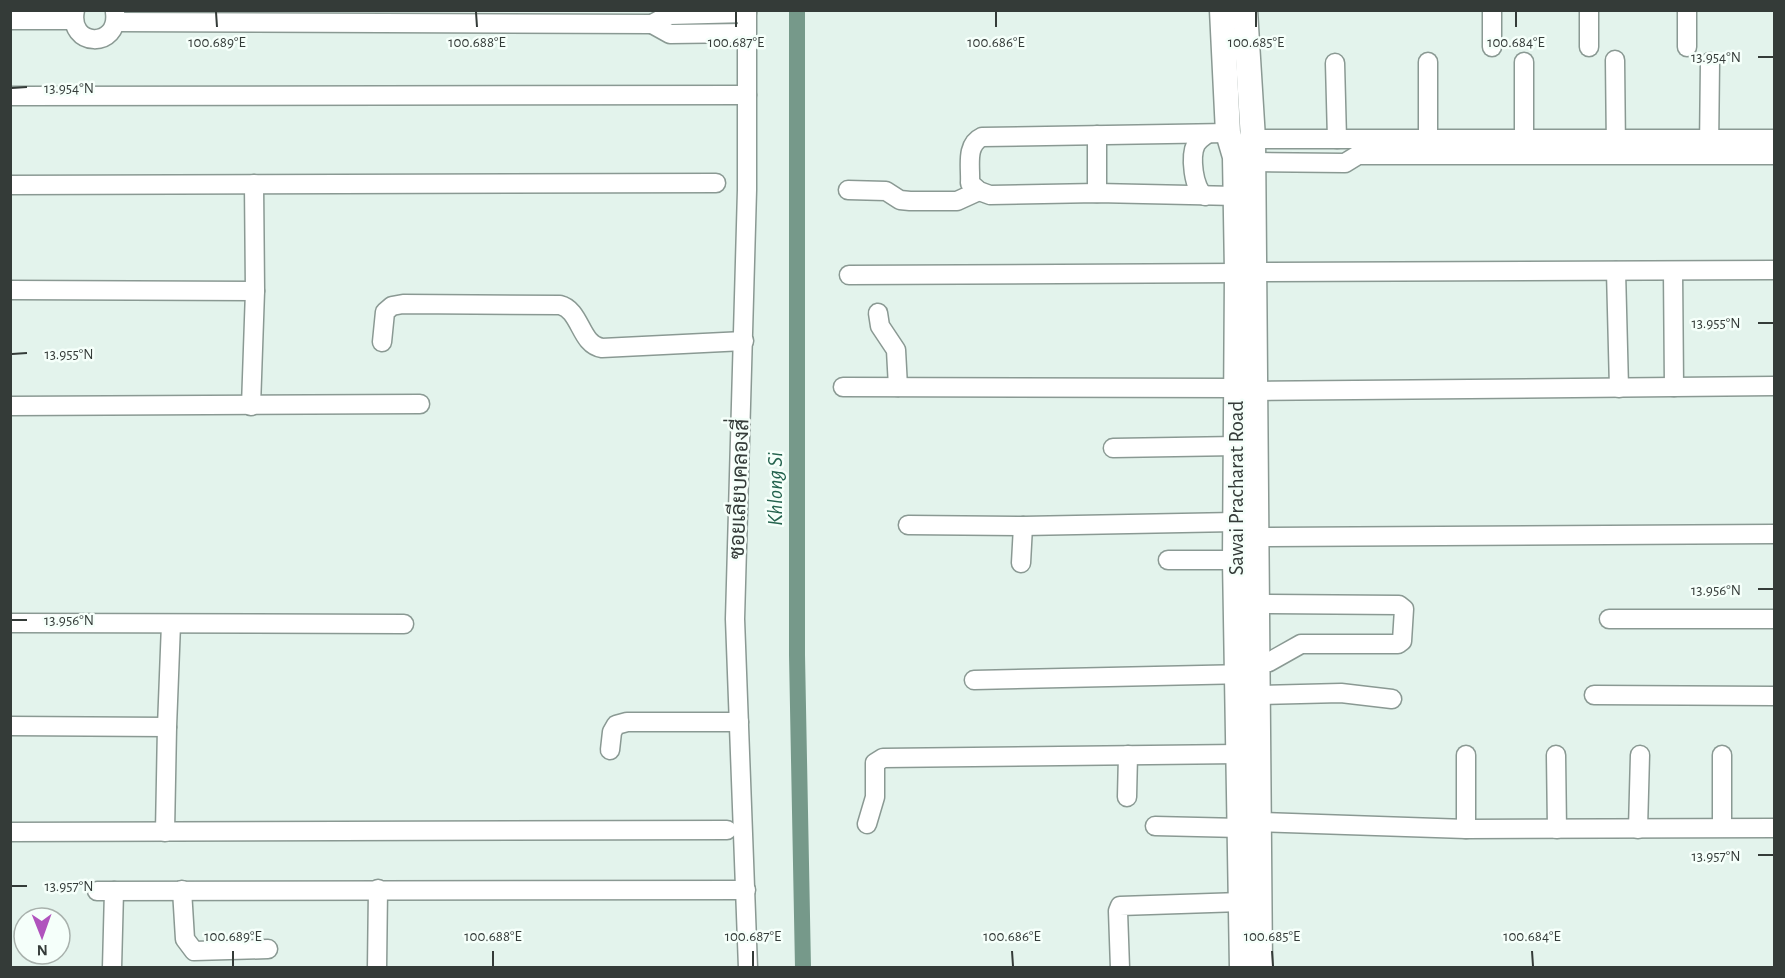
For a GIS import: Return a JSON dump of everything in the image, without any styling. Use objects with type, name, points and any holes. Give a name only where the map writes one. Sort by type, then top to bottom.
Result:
[{"type":"main road","name":"Sawai Pracharat Road","points":[[1222,10],[1218,134],[1235,157],[1236,196],[1246,272]]},
{"type":"main road","name":"Sawai Pracharat Road","points":[[1242,968],[1241,902],[1249,825],[1252,676],[1257,604],[1256,537],[1245,390],[1246,272],[1253,150],[1245,10]]},
{"type":"main road","name":"Sawai Pracharat Road","points":[[1245,390],[1237,446],[1235,560],[1252,676],[1239,754],[1249,825],[1260,968]]},
{"type":"street","points":[[1492,10],[1492,47]]},
{"type":"street","points":[[1589,10],[1589,47]]},
{"type":"street","points":[[1687,10],[1687,47]]},
{"type":"street","points":[[652,24],[669,15],[747,12]]},
{"type":"street","name":"ซอยเลียบคลองสี่","points":[[747,12],[747,190],[735,619],[748,968]]},
{"type":"street","points":[[10,20],[74,15],[75,28],[89,39],[106,36],[112,30],[115,16],[652,24],[670,34],[746,33]]},
{"type":"street","points":[[1615,60],[1616,147]]},
{"type":"street","points":[[1428,62],[1428,139]]},
{"type":"street","points":[[1524,62],[1524,147]]},
{"type":"street","points":[[1709,147],[1710,62]]},
{"type":"street","points":[[1335,63],[1337,139]]},
{"type":"street","points":[[10,96],[747,95]]},
{"type":"street","points":[[1218,134],[988,137],[977,140],[971,147],[970,183],[979,191],[990,195],[1097,193],[1236,196]]},
{"type":"street","points":[[1205,196],[1198,191],[1195,182],[1194,147],[1200,139],[1218,134]]},
{"type":"street","points":[[1097,135],[1097,193]]},
{"type":"street","points":[[1253,150],[1337,139],[1357,147],[1709,147],[1774,139]]},
{"type":"street","points":[[1253,150],[1345,163],[1357,147],[1428,139],[1524,147]]},
{"type":"street","points":[[1709,147],[1774,155]]},
{"type":"street","points":[[10,185],[716,183]]},
{"type":"street","points":[[251,406],[255,291],[254,184]]},
{"type":"street","points":[[848,190],[883,190],[905,201],[957,201],[979,191]]},
{"type":"street","points":[[849,275],[1774,270]]},
{"type":"street","points":[[1616,271],[1619,388]]},
{"type":"street","points":[[1673,271],[1674,387]]},
{"type":"street","points":[[10,290],[255,291]]},
{"type":"street","points":[[382,342],[385,312],[392,306],[403,304],[560,305],[568,308],[592,345],[602,348],[744,341]]},
{"type":"street","points":[[878,313],[880,326],[896,350],[898,387]]},
{"type":"street","points":[[843,387],[1245,390],[1774,386]]},
{"type":"street","points":[[10,406],[420,404]]},
{"type":"street","points":[[1113,448],[1237,446]]},
{"type":"street","points":[[908,525],[1023,526],[1235,522]]},
{"type":"street","points":[[1021,563],[1023,526]]},
{"type":"street","points":[[1256,537],[1774,534]]},
{"type":"street","points":[[1168,560],[1235,560]]},
{"type":"street","points":[[1252,676],[1269,662],[1301,644],[1398,644],[1402,641],[1404,609],[1399,605],[1257,604]]},
{"type":"street","points":[[1610,619],[1774,619]]},
{"type":"street","points":[[10,623],[404,624]]},
{"type":"street","points":[[165,832],[171,624]]},
{"type":"street","points":[[974,680],[1252,676],[1341,693],[1392,699]]},
{"type":"street","points":[[1594,695],[1774,696]]},
{"type":"street","points":[[610,750],[612,732],[616,725],[627,722],[739,722]]},
{"type":"street","points":[[10,726],[168,727]]},
{"type":"street","points":[[867,824],[875,797],[875,763],[881,758],[1239,754]]},
{"type":"street","points":[[1127,797],[1128,755]]},
{"type":"street","points":[[1466,755],[1466,829]]},
{"type":"street","points":[[1556,755],[1557,829]]},
{"type":"street","points":[[1638,829],[1640,755]]},
{"type":"street","points":[[1722,755],[1722,827]]},
{"type":"street","points":[[1155,826],[1249,825],[1466,829],[1774,828]]},
{"type":"street","points":[[10,832],[727,830]]},
{"type":"street","points":[[377,968],[378,889]]},
{"type":"street","points":[[182,890],[185,939],[194,951],[268,949]]},
{"type":"street","points":[[112,968],[105,891],[746,890]]},
{"type":"street","points":[[1120,968],[1118,911],[1120,906],[1241,902]]},
{"type":"waterway","name":"Khlong Si","points":[[797,10],[797,655],[803,968]]}]
